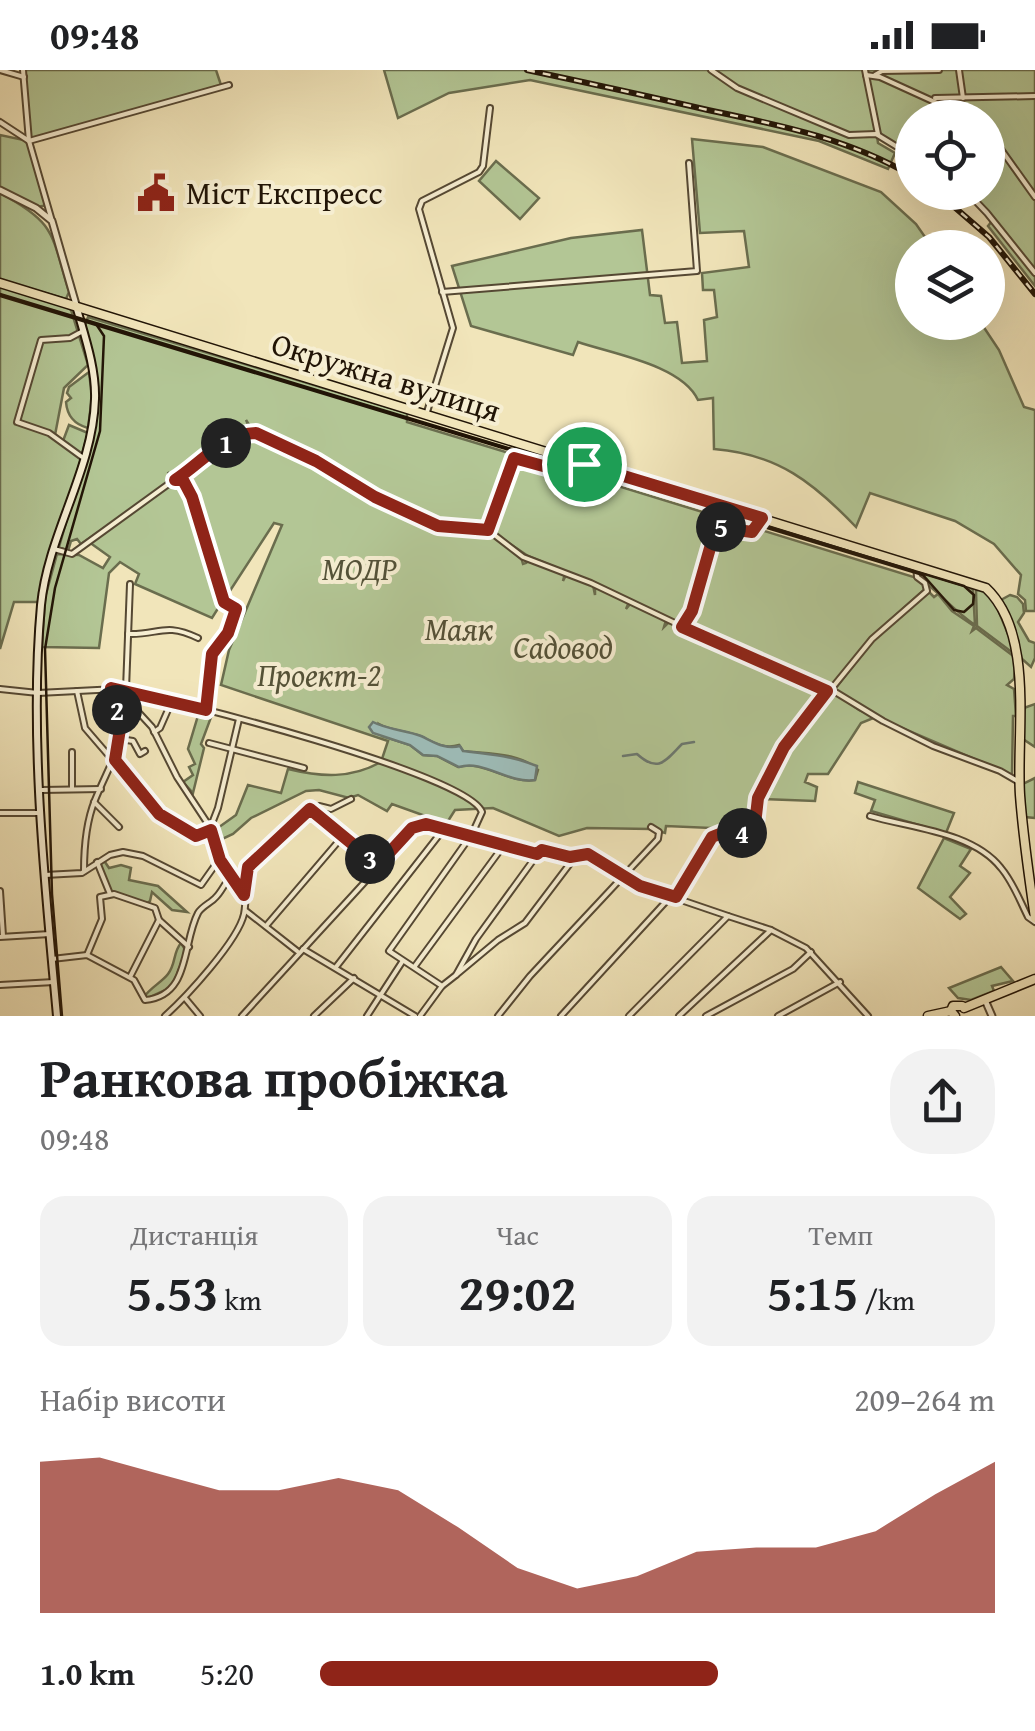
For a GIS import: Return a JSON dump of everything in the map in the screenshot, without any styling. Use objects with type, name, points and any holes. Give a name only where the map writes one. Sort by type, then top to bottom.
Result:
[{"type":"main road","name":"Окружна вулиця","points":[[0,284],[982,586],[996,600],[1020,658],[1020,782],[1035,920]]},
{"type":"main road","points":[[58,1016],[42,813],[38,693],[41,602],[83,458],[95,398],[78,309]]},
{"type":"main road","points":[[928,1016],[957,1013],[1035,979]]},
{"type":"street","points":[[0,70],[24,78]]},
{"type":"street","points":[[23,70],[29,141],[78,309]]},
{"type":"street","points":[[712,70],[737,88],[849,135],[878,135],[895,146]]},
{"type":"street","points":[[874,75],[882,71],[939,70]]},
{"type":"street","points":[[959,70],[963,98]]},
{"type":"street","points":[[866,72],[878,135]]},
{"type":"street","points":[[866,72],[935,100]]},
{"type":"street","points":[[0,122],[29,141],[229,86]]},
{"type":"street","points":[[931,98],[1035,96]]},
{"type":"street","points":[[426,416],[452,334],[419,209],[422,201],[479,172],[490,108]]},
{"type":"street","points":[[1005,155],[1035,197]]},
{"type":"street","points":[[442,292],[697,271],[689,163]]},
{"type":"street","points":[[0,190],[52,221]]},
{"type":"street","points":[[985,210],[1035,273]]},
{"type":"street","points":[[83,331],[70,338],[42,340],[16,418],[19,424],[54,436],[83,458]]},
{"type":"street","points":[[54,550],[72,554],[225,443],[256,433],[438,526],[488,530],[523,557],[580,578],[829,690],[900,730],[1020,782]]},
{"type":"street","points":[[488,530],[512,458],[576,475],[581,474],[584,464]]},
{"type":"street","points":[[175,480],[183,480],[192,497],[224,602],[236,609],[228,633],[212,654],[206,710]]},
{"type":"street","points":[[682,627],[692,611],[716,527],[752,532],[762,518]]},
{"type":"street","points":[[561,1016],[674,897],[710,840],[722,833],[754,832],[758,798],[784,747],[872,639],[927,591],[925,583],[917,577],[916,565]]},
{"type":"street","points":[[125,690],[130,584]]},
{"type":"street","points":[[128,634],[165,628],[198,638]]},
{"type":"street","points":[[0,688],[38,693],[125,690],[316,740],[442,783],[482,807],[470,838],[390,952],[442,986]]},
{"type":"street","points":[[114,688],[144,716],[176,777],[210,828],[220,860],[244,895]]},
{"type":"street","points":[[84,871],[85,843],[94,802],[115,760],[120,739],[114,688]]},
{"type":"street","points":[[77,689],[85,728],[166,819],[196,836],[210,828],[218,808],[238,720]]},
{"type":"street","points":[[154,732],[160,728],[172,702]]},
{"type":"street","points":[[120,739],[133,741],[140,754],[146,751]]},
{"type":"street","points":[[208,743],[304,768]]},
{"type":"street","points":[[72,752],[72,790]]},
{"type":"street","points":[[42,790],[101,789]]},
{"type":"street","points":[[165,1016],[218,958],[246,911],[248,867],[310,809],[331,809],[351,799]]},
{"type":"street","points":[[94,802],[118,827]]},
{"type":"street","points":[[310,809],[378,865]]},
{"type":"street","points":[[0,813],[42,813]]},
{"type":"street","points":[[870,816],[946,835],[993,860],[1028,917],[1035,920]]},
{"type":"street","points":[[242,1016],[417,825],[537,854]]},
{"type":"street","points":[[498,1016],[658,839],[659,832],[651,827]]},
{"type":"street","points":[[336,968],[443,830]]},
{"type":"street","points":[[266,926],[344,836]]},
{"type":"street","points":[[413,968],[504,845]]},
{"type":"street","points":[[456,975],[476,939],[537,854],[543,850],[575,857],[588,854],[623,876],[771,930],[812,952],[868,1016]]},
{"type":"street","points":[[46,875],[84,871],[118,852],[144,856],[201,885],[220,860]]},
{"type":"street","points":[[246,911],[300,951],[418,1016],[442,986],[498,940],[526,923],[575,857]]},
{"type":"street","points":[[97,862],[110,894]]},
{"type":"street","points":[[52,959],[87,955],[130,977],[145,1000],[158,997],[174,984],[199,912],[232,877]]},
{"type":"street","points":[[0,891],[1,937],[50,934]]},
{"type":"street","points":[[87,955],[103,916],[99,898],[110,894],[156,909],[159,920],[189,947]]},
{"type":"street","points":[[629,1016],[728,916]]},
{"type":"street","points":[[130,977],[159,920]]},
{"type":"street","points":[[679,1016],[771,930]]},
{"type":"street","points":[[704,1016],[793,969],[812,952]]},
{"type":"street","points":[[366,1016],[402,962]]},
{"type":"street","points":[[314,1016],[354,978]]},
{"type":"street","points":[[0,985],[54,982]]},
{"type":"street","points":[[778,1016],[840,982]]},
{"type":"street","points":[[185,998],[200,1016]]},
{"type":"street","points":[[985,1000],[992,1016]]},
{"type":"green space","points":[[23,70],[216,70],[222,88],[30,141],[48,205],[37,207],[0,187],[0,135],[28,141]]},
{"type":"green space","points":[[384,70],[1035,70],[1035,286],[1005,248],[1005,230],[991,230],[988,226],[992,221],[981,210],[1005,210],[1005,100],[895,100],[895,147],[877,136],[878,143],[895,153],[888,169],[819,141],[530,80],[449,93],[398,118]]},
{"type":"green space","points":[[692,139],[763,147],[881,192],[895,205],[895,210],[901,210],[916,224],[920,230],[895,230],[895,340],[992,340],[1024,407],[1035,410],[1035,611],[1026,611],[1025,600],[1018,594],[1021,575],[994,544],[955,521],[870,493],[856,527],[793,473],[757,457],[714,449],[713,398],[698,400],[690,388],[662,369],[578,342],[573,355],[471,326],[452,266],[571,238],[642,230],[650,295],[661,296],[665,323],[677,322],[682,363],[707,361],[704,320],[717,317],[714,290],[703,290],[702,273],[749,267],[744,231],[700,233]]},
{"type":"green space","points":[[496,161],[539,198],[520,219],[479,181]]},
{"type":"green space","points":[[0,193],[32,213],[49,232],[69,292],[66,299],[0,280]]},
{"type":"green space","points":[[0,285],[71,310],[88,365],[64,388],[55,435],[63,441],[69,425],[88,433],[41,602],[14,602],[0,649]]},
{"type":"green space","points":[[88,317],[407,413],[407,422],[509,453],[487,526],[439,525],[253,431],[246,420],[251,431],[238,434],[174,480],[168,472],[171,482],[81,544],[77,539],[71,541],[68,551],[59,547],[93,429],[98,398],[85,325]]},
{"type":"green space","points":[[89,372],[92,397],[88,428],[72,418],[66,402],[71,398],[67,393],[69,387]]},
{"type":"green space","points":[[256,434],[315,462],[374,498],[438,527],[483,528],[521,557],[523,564],[525,559],[565,573],[563,581],[567,573],[593,585],[595,595],[595,586],[629,602],[626,609],[631,603],[666,620],[664,627],[669,622],[705,639],[703,644],[709,641],[824,692],[783,746],[757,798],[761,798],[785,748],[828,692],[876,717],[861,723],[828,774],[808,774],[805,782],[817,787],[815,801],[761,799],[757,830],[666,826],[665,833],[651,829],[587,828],[559,836],[493,808],[455,810],[448,821],[442,822],[392,804],[387,811],[358,795],[349,798],[319,790],[306,791],[251,818],[218,841],[215,830],[236,815],[248,785],[281,793],[288,769],[324,775],[370,768],[381,762],[388,741],[221,685],[229,650],[282,525],[274,523],[224,600],[193,497],[181,478],[216,451]],"holes":[[[379,724],[443,746],[459,745],[463,751],[522,760],[538,770],[535,780],[515,779],[477,766],[458,767],[437,756],[423,755],[410,745],[382,736]]]},
{"type":"green space","points":[[514,454],[917,578],[926,588],[870,638],[827,689],[528,556],[491,531]]},
{"type":"green space","points":[[181,481],[190,498],[222,602],[212,618],[135,584],[139,574],[120,562],[109,573],[99,648],[42,647],[45,598],[57,554],[79,555],[103,568],[110,557],[89,542]]},
{"type":"green space","points":[[916,567],[963,582],[973,590],[975,625],[917,576]]},
{"type":"green space","points":[[982,588],[994,600],[1017,656],[977,626],[976,591]]},
{"type":"green space","points":[[928,591],[934,597],[938,594],[952,611],[974,626],[972,631],[976,628],[1016,658],[1014,679],[1007,685],[1014,689],[1016,716],[1012,775],[881,719],[835,689],[873,640]]},
{"type":"green space","points":[[1010,595],[1023,604],[1024,613],[1018,622],[1029,641],[1035,643],[1031,667],[1021,658],[999,601]]},
{"type":"green space","points":[[1035,704],[1035,747],[1023,739],[1024,708]]},
{"type":"green space","points":[[200,709],[213,712],[201,744],[204,748],[193,793],[183,782],[193,775],[189,767],[195,764],[188,749]]},
{"type":"green space","points":[[1035,778],[1035,818],[1025,817],[1023,784]]},
{"type":"green space","points":[[858,782],[954,813],[946,833],[871,811],[875,800],[855,793]]},
{"type":"green space","points":[[944,838],[971,849],[960,866],[970,873],[950,897],[966,914],[960,919],[918,888]]},
{"type":"green space","points":[[103,859],[109,868],[131,868],[129,880],[158,886],[187,912],[172,910],[152,892],[145,905],[110,894],[97,862]]},
{"type":"green space","points":[[181,943],[186,951],[172,987],[146,999],[171,970]]},
{"type":"green space","points":[[1001,967],[1013,981],[992,986],[994,991],[971,1000],[958,998],[949,988]]},
{"type":"water","points":[[373,722],[444,746],[460,746],[463,751],[537,766],[535,780],[515,779],[477,766],[459,767],[437,756],[423,755],[410,745],[373,733],[369,727]]},
{"type":"waterway","points":[[623,756],[637,754],[657,764],[682,744],[694,742]]},
{"type":"tram line","points":[[0,294],[964,586],[974,595],[973,604],[964,612],[954,610],[923,575],[0,296]]},
{"type":"tram line","points":[[62,1016],[52,894],[45,649],[55,588],[100,431],[104,336],[96,324]]},
{"type":"railway","points":[[527,70],[761,121],[864,152],[895,167]]},
{"type":"railway","points":[[958,210],[989,237],[1035,294]]},
{"type":"place","name":"Міст Експресс","points":[[156,193]]},
{"type":"route","points":[[256,433],[316,461],[375,497],[443,528],[478,526],[488,530],[512,458],[576,475],[581,474],[584,464],[762,518],[752,532],[716,527],[692,611],[682,627],[827,691],[784,747],[758,798],[754,832],[712,837],[676,897],[640,886],[588,854],[570,857],[542,850],[537,854],[426,824],[412,828],[378,865],[310,809],[248,867],[244,895],[220,860],[211,830],[196,836],[159,814],[115,760],[120,729],[111,688],[206,710],[209,703],[212,654],[228,633],[236,609],[224,602],[192,497],[183,480],[175,480],[225,443],[256,433]]},
{"type":"park label","name":"МОДР","points":[[359,569]]},
{"type":"park label","name":"Маяк","points":[[459,629]]},
{"type":"park label","name":"Садовод","points":[[563,647]]},
{"type":"park label","name":"Проект-2","points":[[319,675]]}]
